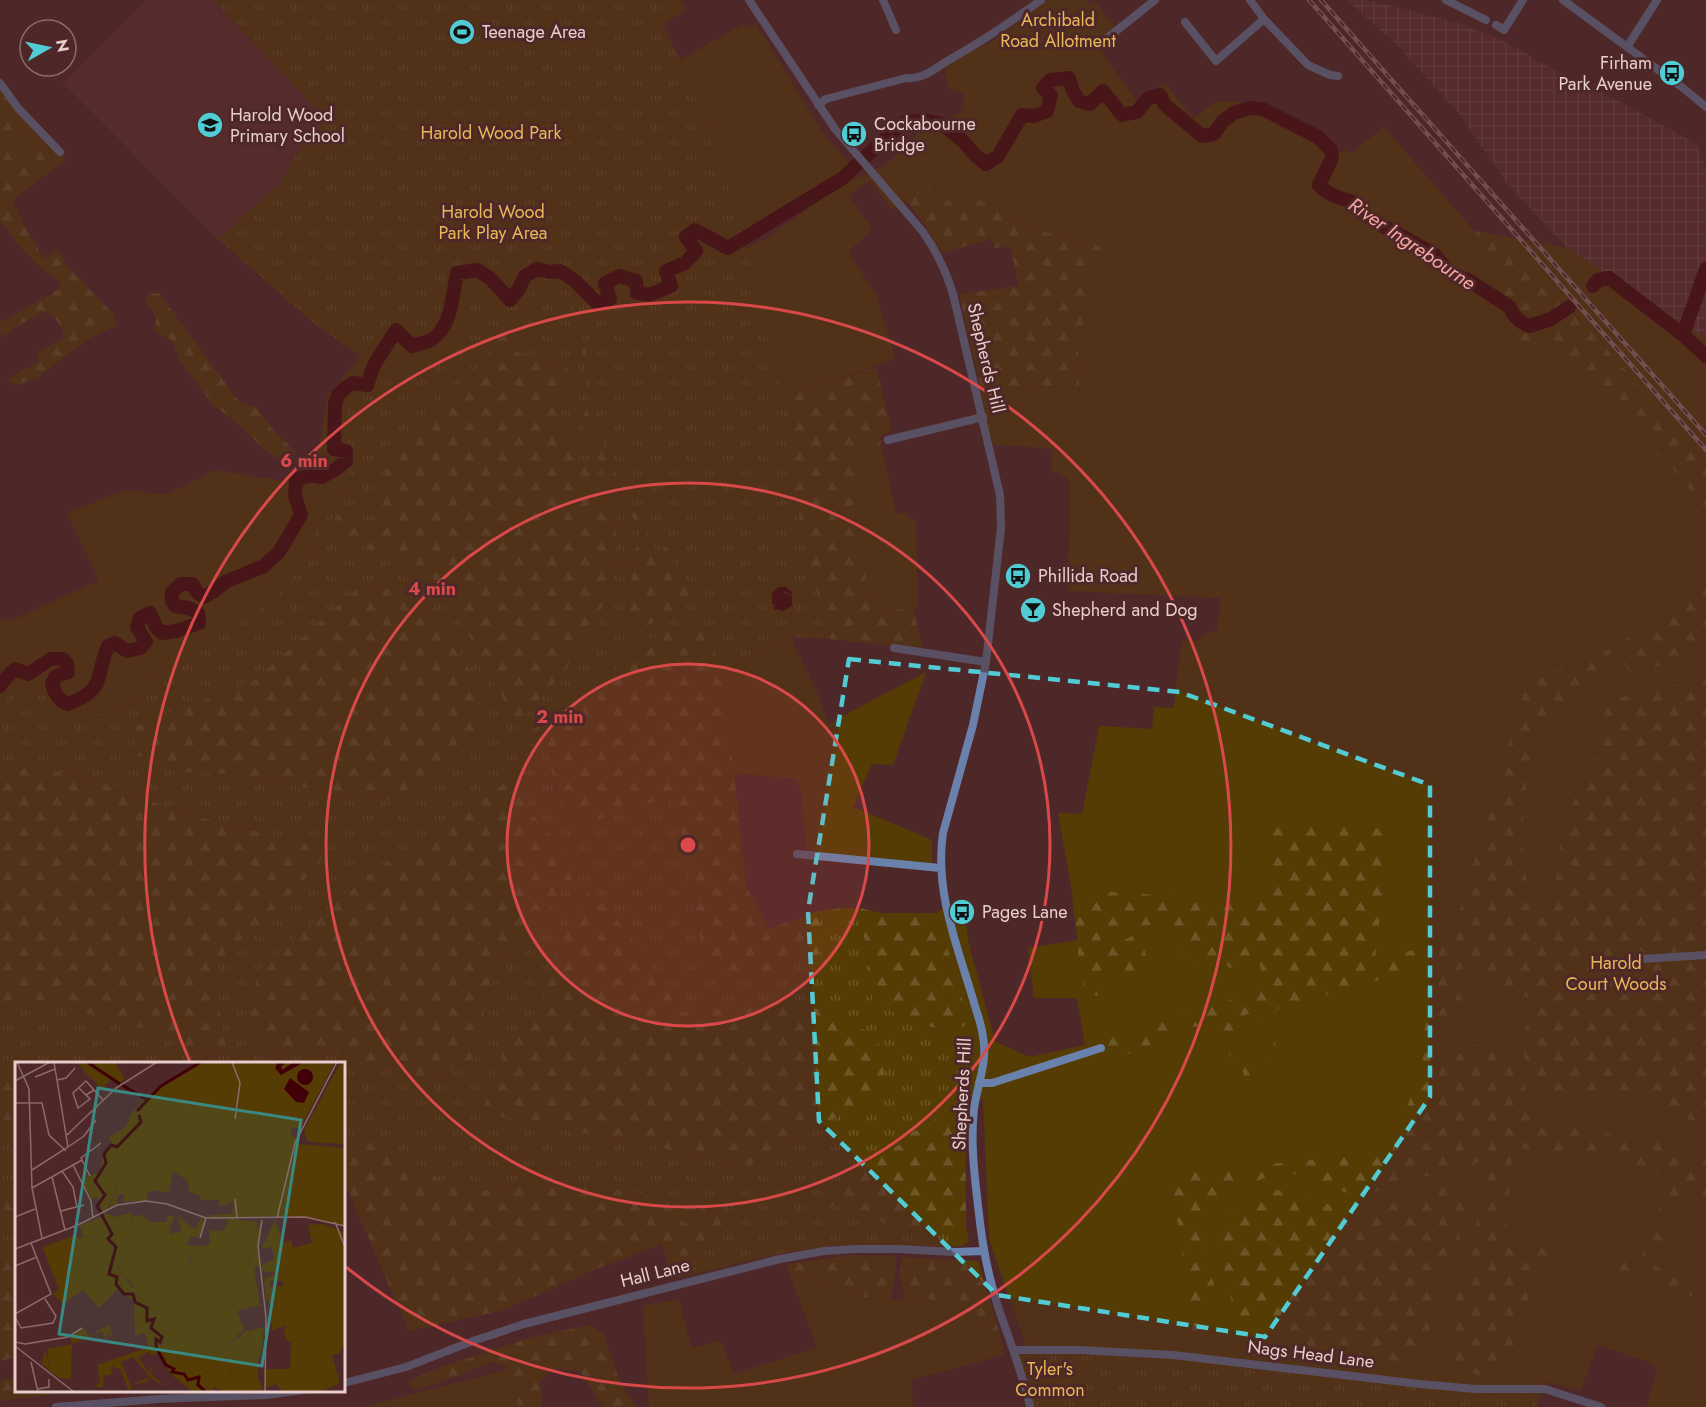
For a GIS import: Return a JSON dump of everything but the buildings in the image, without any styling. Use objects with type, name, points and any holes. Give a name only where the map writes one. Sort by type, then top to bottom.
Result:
[{"type":"street","name":"Shepherds Hill","points":[[749,0],[818,105],[936,250],[953,294],[1000,495],[1002,512],[999,548],[986,662],[973,725],[943,833],[940,868],[948,914],[984,1038],[984,1063],[974,1107],[973,1137],[983,1251],[1030,1407]]},
{"type":"street","points":[[883,0],[896,30]]},
{"type":"street","points":[[818,105],[826,99],[930,73],[1008,24],[1041,0]]},
{"type":"street","points":[[1101,43],[1155,0]]},
{"type":"street","points":[[1250,0],[1264,19],[1308,65],[1330,75],[1338,76]]},
{"type":"street","points":[[1446,0],[1486,20]]},
{"type":"street","points":[[1496,26],[1504,30],[1524,0]]},
{"type":"street","points":[[1563,0],[1706,107]]},
{"type":"street","points":[[1627,47],[1657,0]]},
{"type":"street","points":[[1185,22],[1216,61],[1264,19]]},
{"type":"street","points":[[0,83],[18,108],[60,152]]},
{"type":"street","points":[[888,440],[983,417]]},
{"type":"street","points":[[894,648],[986,662]]},
{"type":"street","points":[[797,854],[940,868]]},
{"type":"street","points":[[1641,959],[1706,955]]},
{"type":"street","points":[[980,1083],[992,1083],[1101,1047]]},
{"type":"street","name":"Hall Lane","points":[[345,1383],[406,1367],[524,1324],[788,1257],[824,1251],[875,1249],[983,1251]]},
{"type":"street","name":"Nags Head Lane","points":[[1014,1350],[1173,1354],[1420,1384],[1476,1389],[1545,1389],[1601,1407]]},
{"type":"street","points":[[56,1407],[159,1403],[285,1392]]},
{"type":"highlighted area","points":[[849,659],[1180,692],[1430,785],[1430,1097],[1265,1337],[997,1295],[819,1121],[808,911]]},
{"type":"shaded area","name":"Harold Wood Primary School","points":[[146,0],[213,0],[321,114],[280,183],[218,239],[63,83],[68,78],[78,78],[78,68]]},
{"type":"shaded area","points":[[1347,0],[1368,0],[1458,23],[1504,41],[1586,88],[1589,85],[1697,144],[1706,165],[1706,339],[1567,248],[1508,185],[1461,116],[1397,45]]},
{"type":"green space","points":[[213,0],[680,0],[686,11],[663,24],[693,87],[720,169],[733,196],[768,325],[783,397],[793,490],[818,598],[832,617],[830,639],[790,637],[723,672],[702,619],[635,645],[616,669],[581,695],[552,723],[528,731],[521,738],[523,746],[540,740],[544,744],[557,790],[571,812],[586,825],[649,803],[671,800],[676,806],[705,966],[756,975],[823,952],[818,911],[860,908],[873,1004],[952,1035],[969,1022],[975,1049],[965,1095],[922,1130],[909,1132],[902,1143],[846,1175],[827,1197],[832,1206],[861,1212],[901,1231],[952,1233],[966,1226],[969,1241],[962,1246],[831,1246],[787,1252],[673,1279],[724,1226],[723,1217],[715,1209],[701,1208],[691,1221],[684,1224],[676,1199],[563,1179],[463,1193],[380,1142],[345,1136],[345,1062],[15,1062],[15,1078],[0,1052],[0,1005],[70,1010],[146,1029],[193,1050],[227,1051],[219,1005],[217,961],[290,896],[330,850],[177,811],[101,781],[28,765],[0,788],[0,714],[7,697],[39,684],[56,722],[107,712],[141,696],[156,667],[197,641],[249,617],[289,583],[300,566],[332,501],[350,481],[347,465],[351,456],[346,442],[349,406],[359,395],[372,391],[394,374],[410,376],[437,364],[458,345],[467,332],[467,308],[484,301],[510,307],[543,283],[542,257],[501,277],[476,267],[465,266],[450,273],[449,286],[459,287],[450,325],[433,343],[412,349],[397,337],[380,360],[361,356],[317,326],[218,239],[280,183],[321,114]],"holes":[[[569,290],[578,316],[598,403],[595,420],[609,461],[657,551],[666,546],[693,600],[631,635],[622,628],[630,590],[634,551],[640,542],[640,534],[624,498],[600,465],[581,422],[589,402],[583,357],[572,317]],[[510,328],[517,329],[519,335],[511,348],[533,359],[567,368],[570,383],[561,413],[565,435],[616,517],[617,543],[609,584],[596,627],[565,671],[517,725],[460,619],[436,581],[410,563],[365,548],[331,527],[337,514],[371,525],[395,440],[492,355],[501,331]],[[361,585],[393,589],[430,602],[478,684],[483,719],[483,745],[388,800],[328,793],[250,776],[184,772],[136,755],[133,727],[256,679]],[[515,776],[533,815],[574,860],[579,870],[497,969],[471,1060],[430,1082],[347,1055],[259,1048],[249,1009],[259,971],[361,880]],[[590,889],[632,937],[681,1012],[797,1000],[876,1035],[884,1063],[884,1094],[801,1134],[751,1166],[482,1113],[503,1051],[541,1011],[558,939]]]},
{"type":"green space","points":[[1048,0],[1087,0],[1090,5],[1095,1],[1115,27],[1095,43],[1138,103],[1165,83],[1193,119],[1216,101],[1265,103],[1323,138],[1333,146],[1338,154],[1346,149],[1350,154],[1384,127],[1474,231],[1567,248],[1706,339],[1706,1407],[1646,1407],[1657,1371],[1653,1364],[1597,1345],[1581,1391],[1547,1382],[1537,1401],[1413,1383],[1032,1364],[989,1239],[983,1099],[965,1095],[975,1049],[937,913],[962,897],[969,944],[995,1041],[1029,1057],[1085,1045],[1077,998],[1034,998],[1028,948],[1078,940],[1075,908],[1058,813],[1082,814],[1099,726],[1152,729],[1154,707],[1174,708],[1182,641],[1200,640],[1203,634],[1217,631],[1221,598],[1068,591],[1070,480],[1051,470],[1053,449],[989,444],[976,390],[1079,387],[1078,346],[1100,246],[1026,227],[998,207],[959,206],[922,185],[907,201],[892,209],[870,180],[848,196],[872,229],[848,252],[877,296],[895,359],[783,397],[768,325],[746,249],[770,236],[836,188],[887,164],[923,128],[938,127],[964,109],[963,93],[948,87],[944,64],[960,54],[987,45]]},
{"type":"green space","points":[[743,24],[747,29],[756,24],[825,136],[854,168],[843,178],[744,238],[733,196],[720,169],[693,87],[680,60]]},
{"type":"green space","points":[[0,83],[66,160],[12,200],[30,236],[45,259],[57,249],[69,268],[114,315],[117,325],[87,340],[38,377],[15,386],[7,380],[37,362],[37,353],[65,338],[58,323],[46,311],[12,329],[1,338],[0,322],[61,287],[59,280],[27,255],[0,221],[0,142],[17,164],[37,146],[17,128],[5,132],[0,137]]},
{"type":"green space","points":[[17,128],[37,146],[17,165],[0,142],[0,137],[5,132]]},
{"type":"green space","points":[[922,185],[958,206],[965,196],[998,207],[1026,227],[1101,246],[1078,346],[1079,387],[981,389],[959,294],[1019,286],[1010,246],[995,248],[991,239],[942,253],[907,201]]},
{"type":"green space","points":[[1474,231],[1508,238],[1706,461],[1706,517],[1684,481],[1578,368],[1561,345],[1527,347],[1511,326],[1504,288],[1492,261]]},
{"type":"green space","points":[[542,257],[544,283],[510,307],[484,301],[458,345],[437,364],[410,376],[394,374],[372,391],[359,395],[346,442],[351,456],[347,465],[350,481],[332,501],[300,566],[289,583],[249,617],[156,667],[141,696],[107,712],[55,722],[38,685],[7,697],[0,714],[0,621],[15,619],[99,580],[67,513],[126,490],[167,495],[215,470],[283,481],[302,471],[318,451],[328,395],[361,356],[380,360],[397,337],[459,287],[449,286],[450,273],[465,266],[471,266],[501,277]]},
{"type":"green space","points":[[567,285],[576,287],[617,456],[678,566],[703,619],[723,672],[746,886],[769,929],[818,911],[824,952],[756,975],[705,966],[676,806],[671,800],[586,825],[568,809],[562,799],[553,778],[545,744],[534,741],[523,746],[521,738],[528,731],[552,723],[581,695],[631,635],[622,628],[630,590],[634,551],[640,542],[624,498],[600,465],[581,422],[589,402],[583,357],[572,317]]},
{"type":"green space","points":[[159,293],[239,402],[256,407],[274,431],[296,452],[291,461],[286,464],[261,447],[239,424],[214,406],[181,362],[171,340],[155,332],[156,317],[145,301],[150,294]]},
{"type":"green space","points":[[510,328],[517,329],[519,335],[511,348],[533,359],[567,368],[570,383],[561,409],[565,435],[616,517],[617,543],[609,584],[596,627],[565,671],[517,725],[460,619],[436,581],[365,548],[331,527],[337,514],[371,525],[395,440],[492,355],[500,331]]},
{"type":"green space","points":[[876,367],[892,432],[883,434],[880,438],[881,444],[866,450],[858,458],[854,504],[872,615],[892,612],[918,603],[914,611],[922,649],[830,639],[832,618],[818,598],[793,490],[783,397]]},
{"type":"green space","points":[[881,444],[896,514],[907,512],[908,519],[916,518],[918,603],[892,612],[872,615],[854,504],[858,458],[866,450]]},
{"type":"green space","name":"Harold Court Woods","points":[[1706,575],[1706,640],[1687,656],[1632,676],[1624,663],[1624,654],[1620,648],[1605,657],[1595,667],[1601,678],[1593,691],[1557,717],[1541,737],[1535,746],[1527,782],[1523,845],[1527,882],[1532,895],[1546,913],[1553,909],[1561,835],[1579,788],[1598,752],[1606,706],[1621,697],[1653,692],[1688,681],[1706,668],[1706,1130],[1659,1102],[1610,1093],[1547,1099],[1535,1086],[1521,1048],[1532,1001],[1519,991],[1495,991],[1469,966],[1454,973],[1452,984],[1465,1007],[1465,1017],[1463,1022],[1439,1029],[1437,1047],[1461,1054],[1475,1044],[1495,1051],[1509,1051],[1525,1086],[1532,1120],[1545,1123],[1569,1122],[1627,1139],[1658,1142],[1706,1153],[1706,1201],[1683,1194],[1658,1254],[1656,1266],[1662,1271],[1706,1290],[1706,1303],[1638,1273],[1611,1271],[1603,1259],[1617,1257],[1640,1259],[1662,1204],[1668,1181],[1638,1166],[1617,1161],[1571,1153],[1512,1148],[1506,1236],[1538,1251],[1548,1240],[1557,1240],[1560,1251],[1559,1257],[1546,1263],[1534,1273],[1527,1286],[1529,1318],[1519,1331],[1517,1355],[1502,1369],[1499,1376],[1488,1378],[1473,1373],[1455,1374],[1448,1368],[1451,1293],[1471,1256],[1481,1197],[1488,1169],[1496,1155],[1470,1165],[1370,1193],[1350,1194],[1297,1174],[1267,1177],[1232,1191],[1213,1209],[1205,1223],[1205,1246],[1210,1273],[1219,1298],[1213,1305],[1202,1307],[1200,1342],[1196,1345],[1187,1343],[1185,1332],[1188,1305],[1171,1185],[1176,1174],[1392,1151],[1423,1061],[1421,1044],[1432,993],[1441,977],[1440,967],[1431,961],[1400,974],[1277,1009],[1268,1026],[1263,1023],[1259,1014],[1248,1014],[1233,1020],[1233,1033],[1238,1045],[1254,1065],[1264,1063],[1271,1055],[1267,1041],[1271,1038],[1275,1042],[1277,1059],[1271,1068],[1258,1071],[1251,1082],[1246,1083],[1242,1068],[1224,1046],[1219,1026],[1183,1029],[1135,1052],[1117,1057],[1109,1057],[1100,1042],[1112,1035],[1137,1031],[1186,1015],[1200,1004],[1248,996],[1256,986],[1261,972],[1260,965],[1247,963],[1230,968],[1218,958],[1200,963],[1187,962],[1177,941],[1162,924],[1121,925],[1105,930],[1100,941],[1113,943],[1134,935],[1141,942],[1148,968],[1137,976],[1125,976],[1115,966],[1105,964],[1099,973],[1098,995],[1092,996],[1085,990],[1078,964],[1078,941],[1072,899],[1110,892],[1244,900],[1273,899],[1270,823],[1390,829],[1375,958],[1379,960],[1442,941],[1453,934],[1530,671],[1574,667],[1619,644],[1698,585]]},
{"type":"green space","points":[[361,585],[393,589],[430,602],[478,684],[483,719],[483,745],[388,800],[328,793],[250,776],[184,772],[135,756],[132,727],[256,679]]},
{"type":"green space","points":[[790,637],[818,694],[828,724],[926,672],[893,765],[872,764],[853,807],[932,840],[932,868],[807,855],[802,795],[797,779],[734,773],[723,672]]},
{"type":"green space","points":[[28,765],[101,781],[177,811],[330,850],[290,896],[219,1005],[227,1051],[193,1050],[146,1029],[0,1005],[0,788]]},
{"type":"green space","points":[[515,775],[533,815],[574,860],[580,870],[497,968],[471,1060],[430,1082],[347,1055],[259,1048],[249,1009],[259,971],[361,880]]},
{"type":"green space","points":[[590,888],[632,937],[681,1012],[797,1000],[876,1035],[884,1063],[884,1094],[801,1134],[751,1166],[481,1113],[503,1050],[541,1011],[558,939]]},
{"type":"green space","points":[[860,908],[880,913],[937,913],[969,1022],[952,1035],[873,1004]]},
{"type":"green space","points":[[0,1052],[15,1078],[15,1156],[0,1131]]},
{"type":"green space","points":[[965,1095],[966,1226],[952,1233],[901,1231],[861,1212],[832,1206],[827,1197],[846,1175],[902,1143],[909,1132],[922,1129]]},
{"type":"green space","points":[[0,1131],[15,1156],[15,1187],[6,1191],[0,1197]]},
{"type":"green space","points":[[345,1136],[380,1142],[463,1193],[563,1179],[676,1199],[679,1213],[691,1221],[701,1208],[715,1209],[723,1217],[724,1226],[673,1279],[662,1244],[591,1271],[504,1310],[409,1331],[345,1184]]},
{"type":"green space","points":[[1454,1186],[1464,1192],[1466,1202],[1459,1228],[1460,1243],[1436,1289],[1430,1324],[1430,1343],[1414,1366],[1404,1370],[1310,1358],[1297,1350],[1279,1324],[1241,1316],[1232,1303],[1217,1233],[1225,1217],[1242,1201],[1275,1190],[1307,1195],[1334,1207],[1366,1213],[1436,1187]]},
{"type":"green space","points":[[15,1187],[15,1218],[7,1212],[0,1201],[0,1197],[6,1191]]},
{"type":"green space","points":[[0,1204],[15,1218],[15,1247],[0,1244]]},
{"type":"green space","points":[[0,1244],[15,1247],[15,1357],[0,1361]]},
{"type":"green space","points":[[852,1255],[896,1256],[895,1279],[890,1300],[864,1297],[812,1277],[790,1276],[787,1264]]},
{"type":"green space","points":[[902,1257],[978,1261],[1002,1341],[968,1313],[925,1297],[905,1301],[900,1276]]},
{"type":"green space","points":[[790,1276],[812,1277],[864,1297],[904,1301],[925,1297],[968,1313],[1002,1341],[1003,1355],[912,1380],[913,1407],[649,1407],[643,1306],[679,1299],[691,1348],[721,1341],[734,1374],[817,1347]]},
{"type":"green space","points":[[590,1325],[604,1335],[620,1382],[637,1407],[603,1407],[580,1371],[552,1369],[540,1381],[542,1407],[519,1407],[506,1370],[508,1367],[491,1362],[414,1390],[408,1381],[441,1367],[535,1336]]},
{"type":"green space","name":"Tyler's Common","points":[[1014,1350],[1266,1369],[1413,1383],[1537,1401],[1537,1407],[1027,1407]]},
{"type":"green space","points":[[506,1370],[519,1407],[364,1407]]},
{"type":"green space","points":[[15,1377],[15,1392],[55,1392],[51,1395],[0,1401],[0,1381]]},
{"type":"water","points":[[778,587],[786,587],[792,592],[792,606],[783,611],[774,609],[772,601],[772,593]]},
{"type":"waterway","name":"River Ingrebourne","points":[[0,686],[15,669],[28,674],[51,659],[63,659],[67,664],[68,672],[56,676],[52,684],[54,691],[59,699],[68,704],[80,699],[94,688],[108,646],[115,643],[127,651],[140,648],[146,642],[137,627],[140,618],[150,613],[156,627],[162,633],[199,623],[198,613],[189,608],[175,606],[172,601],[172,592],[181,584],[192,584],[204,597],[225,582],[264,566],[279,552],[301,515],[295,496],[296,480],[311,475],[322,477],[346,461],[346,451],[334,449],[335,404],[338,395],[353,383],[367,385],[374,365],[396,330],[412,346],[429,341],[438,334],[450,310],[457,273],[477,270],[490,278],[510,300],[525,276],[537,269],[549,272],[560,271],[575,281],[597,303],[610,299],[605,283],[620,276],[636,281],[637,293],[649,295],[671,286],[666,271],[685,263],[696,251],[686,237],[695,230],[728,248],[843,178],[905,122],[925,120],[942,124],[986,164],[998,156],[1022,115],[1034,116],[1047,111],[1051,95],[1043,88],[1050,80],[1069,78],[1079,101],[1090,104],[1103,91],[1122,115],[1137,112],[1148,98],[1160,95],[1165,105],[1202,136],[1214,134],[1223,121],[1234,113],[1249,108],[1263,109],[1318,137],[1331,150],[1332,158],[1319,185],[1323,189],[1337,197],[1357,203],[1362,213],[1374,221],[1434,254],[1448,271],[1468,280],[1510,307],[1520,321],[1530,326],[1551,319],[1569,307]]},
{"type":"waterway","points":[[1683,335],[1706,269]]},
{"type":"waterway","name":"River Ingrebourne","points":[[1593,286],[1598,280],[1609,278],[1683,335],[1706,356]]},
{"type":"railway","points":[[1309,0],[1706,450]]},
{"type":"railway","points":[[1321,0],[1706,435]]},
{"type":"place","name":"Teenage Area","points":[[462,32]]},
{"type":"place","name":"Firham Park Avenue","points":[[1672,73]]},
{"type":"place","name":"Harold Wood Primary School","points":[[210,125]]},
{"type":"place","name":"Cockabourne Bridge","points":[[854,134]]},
{"type":"place","name":"Phillida Road","points":[[1018,576]]},
{"type":"place","name":"Shepherd and Dog","points":[[1033,610]]},
{"type":"place","name":"Pages Lane","points":[[962,912]]},
{"type":"park label","name":"Archibald Road Allotment","points":[[1058,30]]},
{"type":"park label","name":"Harold Wood Park","points":[[491,133]]},
{"type":"park label","name":"Harold Wood Park Play Area","points":[[493,222]]}]
